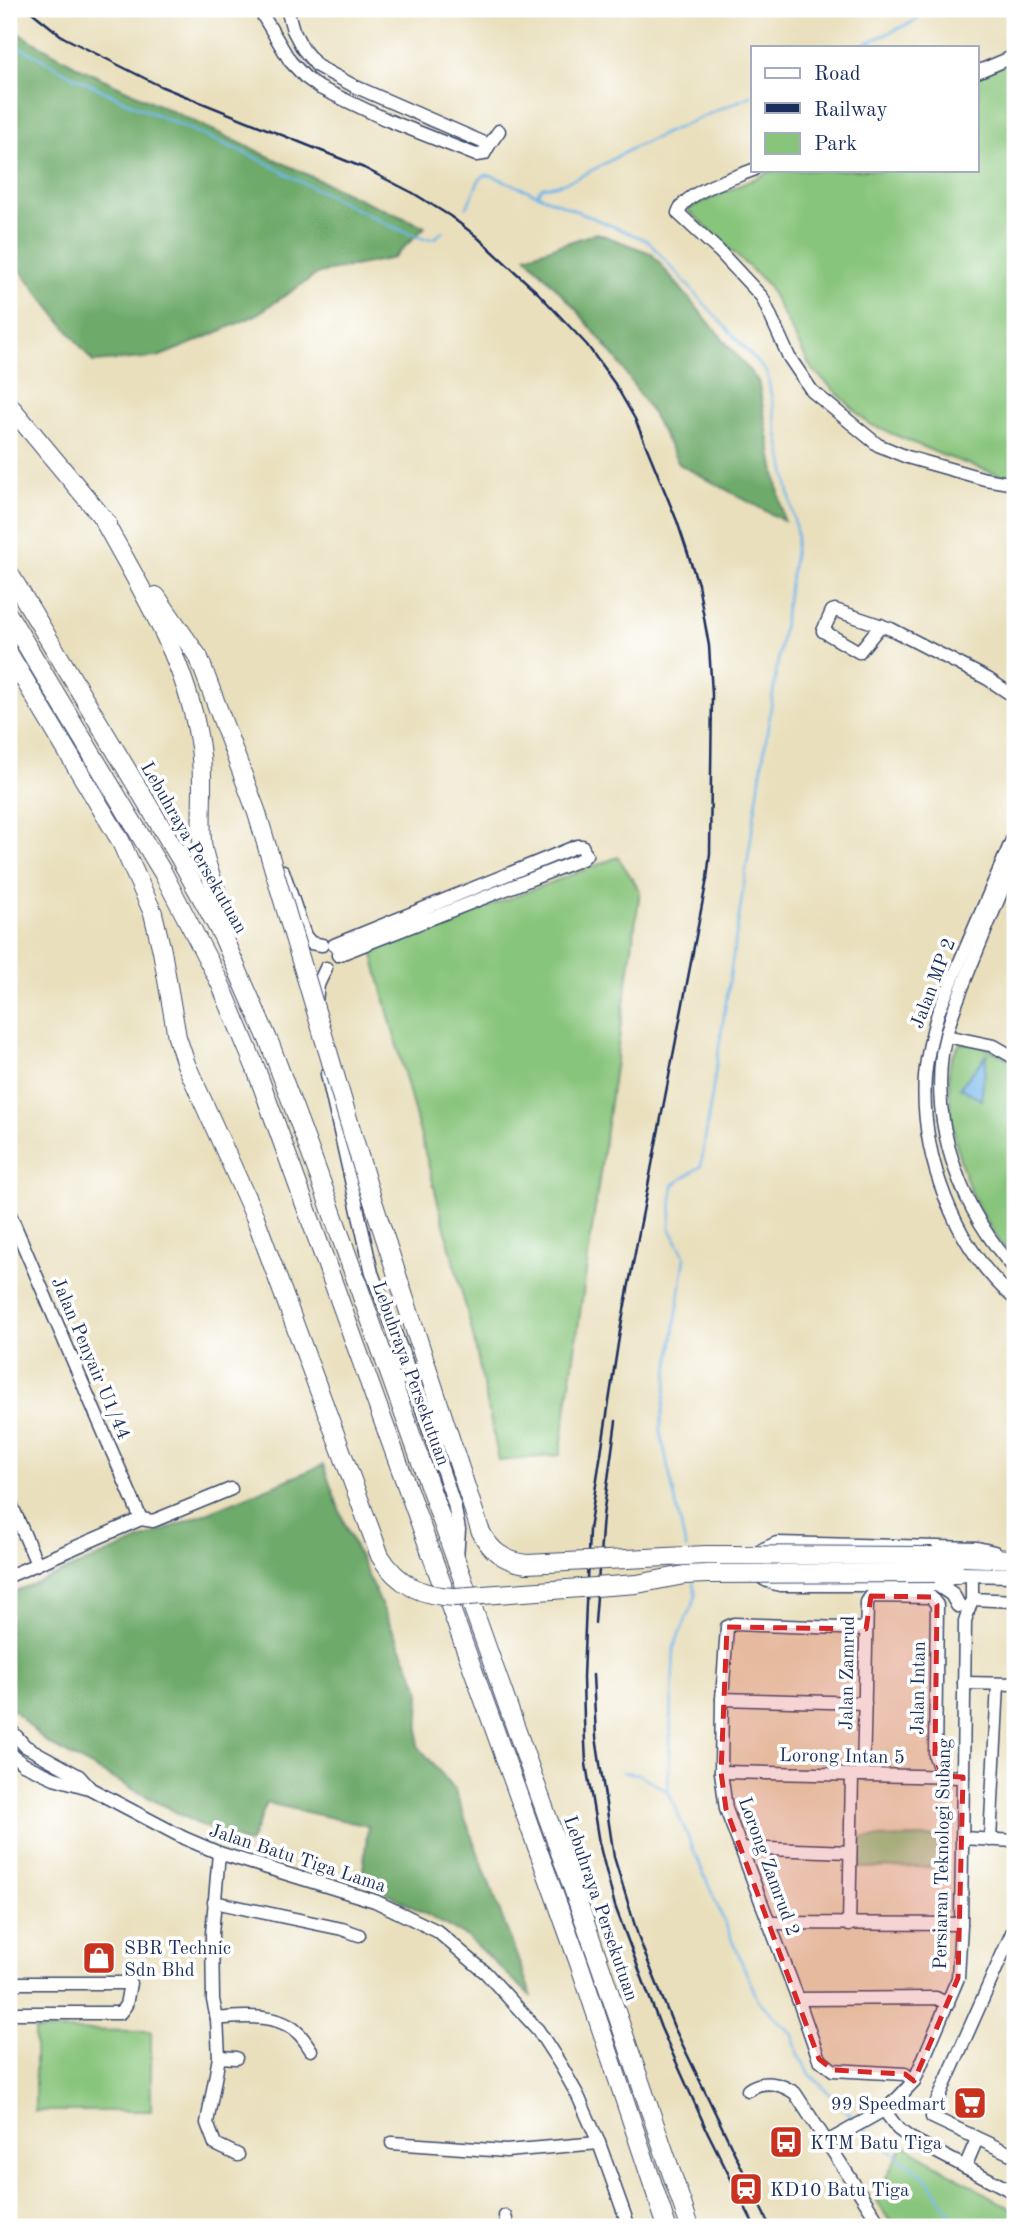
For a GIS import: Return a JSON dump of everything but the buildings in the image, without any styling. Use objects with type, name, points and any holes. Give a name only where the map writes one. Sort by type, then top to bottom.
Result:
[{"type":"highway","points":[[9,405],[102,516],[199,658],[257,813],[375,1207],[486,1544],[498,1555],[512,1562],[527,1564],[693,1555],[965,1574]]},
{"type":"highway","points":[[102,516],[165,632],[193,710],[200,741],[203,780],[202,841],[206,869],[218,896],[223,937]]},
{"type":"highway","name":"Lebuhraya Persekutuan","points":[[9,573],[178,855],[223,937],[280,1070],[598,1959],[690,2227]]},
{"type":"highway","name":"Lebuhraya Persekutuan","points":[[9,616],[163,873],[220,983],[256,1069],[580,1966],[667,2227]]},
{"type":"highway","points":[[9,654],[121,839],[153,913],[183,1055],[255,1217],[380,1556],[389,1571],[402,1583],[418,1591],[455,1597],[637,1584],[696,1574],[935,1571],[1015,1558]]},
{"type":"main road","points":[[965,1602],[952,1594],[935,1571],[780,1584],[766,1581],[759,1576],[755,1567],[756,1559],[760,1552],[777,1544],[977,1549],[1015,1558]]},
{"type":"main road","points":[[965,1574],[1015,1575]]},
{"type":"street","points":[[259,9],[284,52],[305,77],[320,88],[385,119],[476,155],[484,153],[499,131]]},
{"type":"street","points":[[287,9],[293,30],[303,49],[317,66],[489,145]]},
{"type":"street","points":[[978,72],[1015,55]]},
{"type":"street","points":[[385,119],[392,102]]},
{"type":"street","points":[[751,171],[689,197],[680,206],[678,213],[719,251],[762,297],[789,357],[812,391],[878,445],[907,457],[1015,484]]},
{"type":"street","points":[[881,625],[988,679],[1015,697]]},
{"type":"street","points":[[178,627],[191,635],[222,697],[305,936],[311,943],[332,948],[582,859],[586,851],[582,846],[577,846],[332,948]]},
{"type":"street","name":"Jalan MP 2","points":[[1015,833],[947,1031],[941,1074],[948,1146],[959,1183],[976,1218],[1015,1269]]},
{"type":"street","name":"Jalan MP 2","points":[[1015,859],[992,900],[938,1013],[930,1038],[925,1076],[926,1109],[942,1189],[959,1227],[979,1260],[1015,1299]]},
{"type":"street","points":[[326,968],[318,985],[316,1002],[321,1047],[372,1273],[405,1359],[454,1504],[459,1530],[456,1560]]},
{"type":"street","points":[[947,1031],[994,1046],[1015,1058]]},
{"type":"street","name":"Jalan Penyair U1/44","points":[[9,1212],[141,1520]]},
{"type":"street","points":[[9,1576],[141,1520],[153,1521],[231,1489]]},
{"type":"street","points":[[9,1499],[37,1564]]},
{"type":"street","name":"Persiaran Teknologi Subang","points":[[827,2142],[884,2109],[914,2081],[958,1978],[965,1574]]},
{"type":"street","name":"Jalan Zamrud","points":[[849,1925],[850,1852],[865,1703],[867,1602],[871,1596],[932,1597],[935,1600]]},
{"type":"street","name":"Jalan Intan","points":[[935,1600],[935,1756],[942,1776]]},
{"type":"street","points":[[965,1602],[1015,1601]]},
{"type":"street","name":"Lorong Zamrud 2","points":[[866,1629],[734,1625],[727,1627],[721,1772],[726,1809],[818,2059],[833,2070],[905,2074],[914,2081]]},
{"type":"street","points":[[964,1683],[1015,1684]]},
{"type":"street","points":[[990,1840],[998,1684]]},
{"type":"street","points":[[722,1699],[865,1703]]},
{"type":"street","name":"Jalan Batu Tiga Lama","points":[[9,1728],[25,1746],[79,1776],[89,1788]]},
{"type":"street","name":"Jalan Batu Tiga Lama","points":[[9,1752],[23,1764],[54,1778],[89,1788],[184,1838],[219,1853],[375,1900],[437,1931],[486,1973],[538,2030],[578,2096],[599,2143],[629,2227]]},
{"type":"street","name":"Lorong Intan 5","points":[[721,1772],[963,1777]]},
{"type":"street","points":[[962,1838],[1015,1841]]},
{"type":"street","points":[[741,1848],[850,1852]]},
{"type":"street","points":[[219,1853],[212,1934],[213,2000],[219,2057],[207,2123],[215,2144],[238,2155]]},
{"type":"street","points":[[214,1902],[342,1928],[359,1935]]},
{"type":"street","points":[[769,1923],[961,1924]]},
{"type":"street","points":[[1015,1926],[932,2113],[932,2117],[1015,2156]]},
{"type":"street","points":[[9,1983],[130,1983],[126,2005],[120,2012],[9,2014]]},
{"type":"street","points":[[798,1999],[936,1998],[948,2004]]},
{"type":"street","points":[[217,2018],[283,2022],[297,2032],[311,2050]]},
{"type":"street","points":[[219,2057],[236,2058]]},
{"type":"street","points":[[748,2090],[764,2083],[785,2086],[795,2093],[882,2227]]},
{"type":"street","points":[[884,2109],[898,2129],[1015,2193]]},
{"type":"street","points":[[965,2167],[977,2139]]},
{"type":"street","points":[[392,2143],[506,2151],[599,2143]]},
{"type":"highlighted area","points":[[871,1596],[931,1597],[937,1605],[935,1756],[942,1776],[963,1777],[961,1924],[958,1978],[914,2081],[905,2074],[833,2070],[819,2059],[726,1809],[721,1772],[727,1627],[866,1629]]},
{"type":"green space","points":[[14,31],[84,70],[425,227],[393,258],[319,273],[254,316],[158,357],[93,362],[9,256],[9,36]]},
{"type":"green space","points":[[1015,58],[1014,480],[942,455],[869,424],[811,368],[767,284],[687,209],[770,172],[978,172],[978,76]]},
{"type":"green space","points":[[597,233],[651,253],[758,381],[784,521],[679,464],[653,415],[618,361],[575,308],[526,256]]},
{"type":"green space","points":[[618,857],[640,891],[560,1455],[499,1461],[472,1331],[372,951]]},
{"type":"green space","points":[[961,1043],[980,1045],[1015,1061],[1015,1259],[987,1223],[967,1182],[960,1160],[952,1115],[949,1072],[953,1054]]},
{"type":"green space","points":[[323,1465],[345,1525],[420,1690],[418,1746],[454,1789],[532,1997],[467,1937],[362,1879],[368,1826],[267,1803],[249,1844],[196,1823],[47,1743],[9,1705],[9,1594]]},
{"type":"green space","points":[[938,1837],[938,1867],[860,1868],[860,1838]]},
{"type":"green space","points":[[35,2030],[151,2031],[151,2111],[35,2111]]},
{"type":"green space","points":[[903,2145],[1015,2211],[1015,2227],[894,2227],[875,2199]]},
{"type":"water","points":[[987,1055],[981,1100],[960,1087]]},
{"type":"waterway","points":[[860,46],[915,21],[920,15],[920,9]]},
{"type":"waterway","points":[[9,38],[18,46],[73,76],[261,160],[391,226],[424,239],[435,238],[443,231]]},
{"type":"waterway","points":[[537,194],[542,187],[577,178],[635,147],[751,96]]},
{"type":"waterway","points":[[467,207],[479,180],[485,175],[493,176],[648,241],[767,373],[797,536],[701,1166],[673,1185],[670,1228],[685,1257],[660,1430],[686,1549]]},
{"type":"waterway","points":[[693,1583],[696,1596],[674,1647],[668,1791],[758,2000],[793,2035],[798,2055],[811,2075],[856,2120]]},
{"type":"waterway","points":[[623,1772],[639,1774],[667,1791]]},
{"type":"waterway","points":[[863,2127],[928,2179],[958,2227]]},
{"type":"railway","points":[[28,9],[63,37],[160,86],[364,168],[413,193],[476,236],[538,293],[587,345],[615,384],[635,419],[677,521],[698,584],[709,646],[712,694],[710,853],[620,1331],[589,1530],[583,1677],[584,1720],[586,1764],[599,1843],[615,1906],[661,2028],[708,2133],[755,2227]]},
{"type":"railway","points":[[595,1623],[603,1516],[616,1421]]},
{"type":"railway","points":[[593,1675],[596,1737],[614,1857],[639,1939],[674,2027],[770,2227]]},
{"type":"place","name":"SBR Technic Sdn Bhd","points":[[99,1958]]},
{"type":"place","name":"99 Speedmart","points":[[970,2103]]},
{"type":"place","name":"KTM Batu Tiga","points":[[786,2142]]},
{"type":"place","name":"KD10 Batu Tiga","points":[[746,2189]]}]
